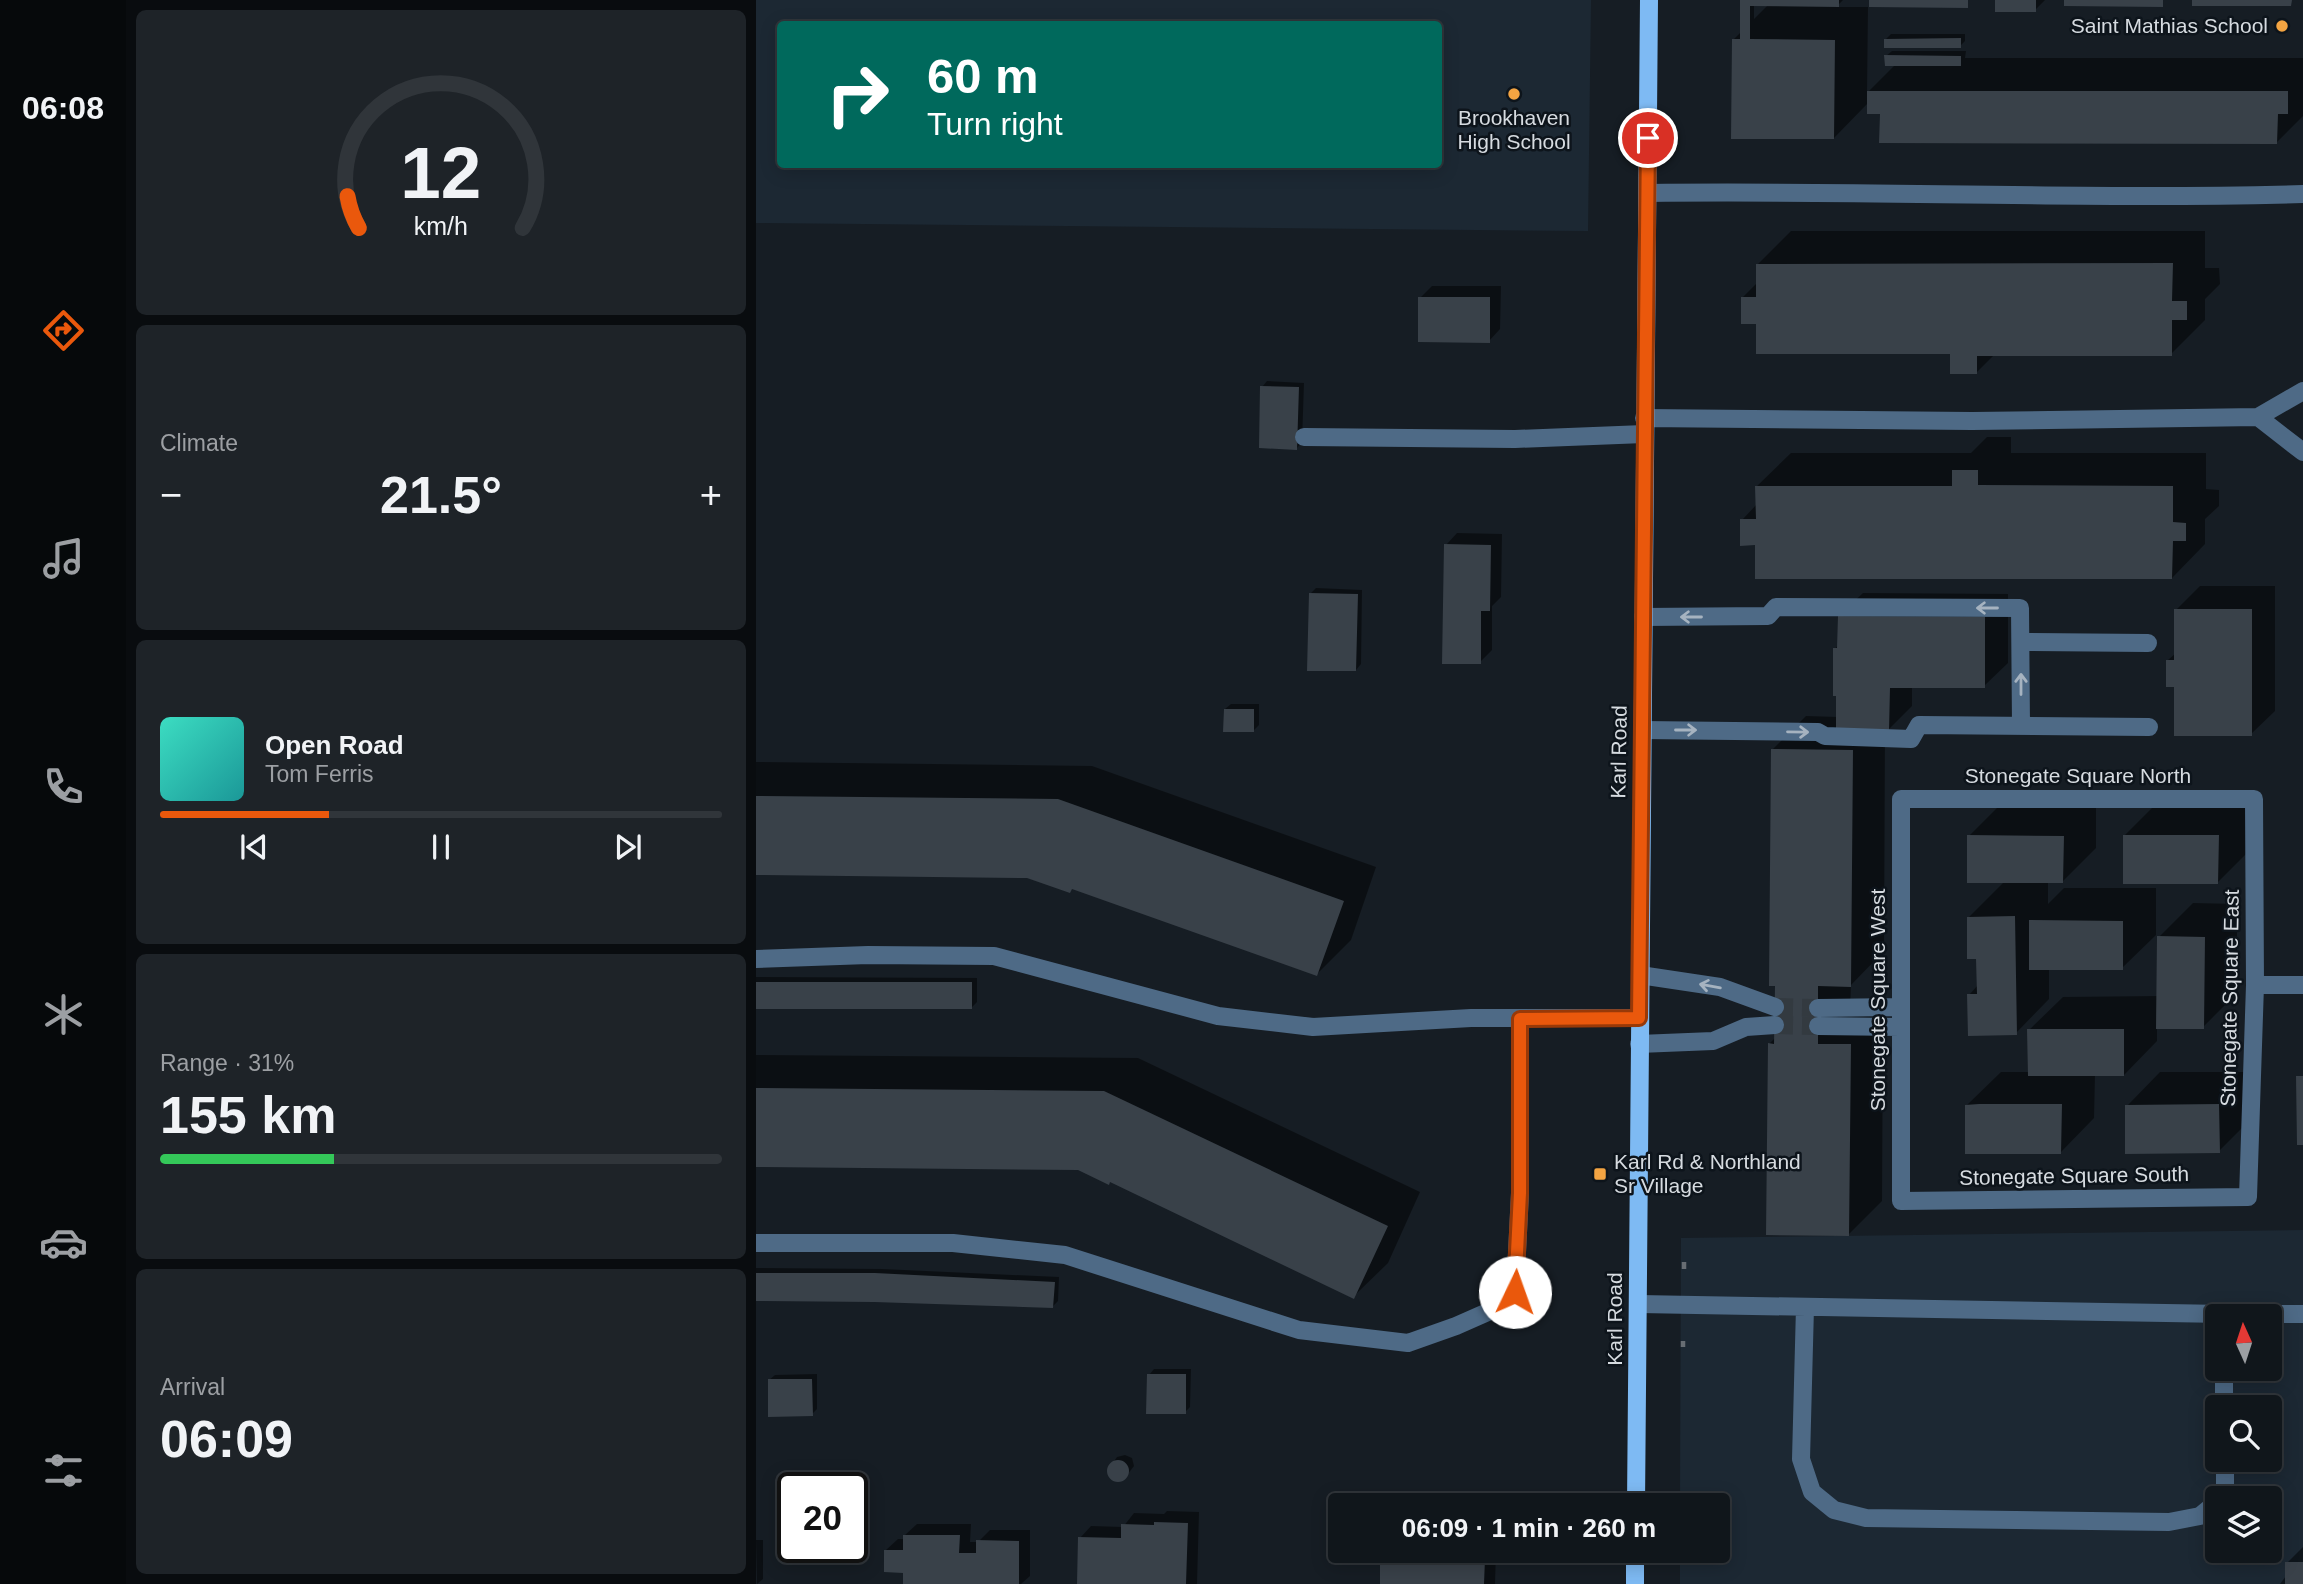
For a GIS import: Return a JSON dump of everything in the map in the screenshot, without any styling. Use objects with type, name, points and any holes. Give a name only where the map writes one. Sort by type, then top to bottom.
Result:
[{"type":"main road","name":"Karl Road","points":[[1636,1493],[1649,0]]},
{"type":"main road","points":[[1635,1563],[1635,1584]]},
{"type":"street","points":[[1648,194],[1774,191],[2135,196],[2303,194]]},
{"type":"street","points":[[1304,437],[1514,439],[1644,426],[1735,421],[2258,417],[2303,391]]},
{"type":"street","points":[[2258,417],[2303,452]]},
{"type":"street","points":[[1643,617],[1768,616],[1776,607],[2020,608],[2021,726]]},
{"type":"street","points":[[2021,642],[2148,643]]},
{"type":"street","points":[[1642,730],[1818,732],[1825,736],[1911,739],[1919,725],[2149,727]]},
{"type":"street","name":"Stonegate Square North","points":[[1901,799],[2254,799]]},
{"type":"street","name":"Stonegate Square West","points":[[1901,799],[1901,1201]]},
{"type":"street","name":"Stonegate Square East","points":[[2248,1197],[2255,985],[2254,799]]},
{"type":"street","points":[[756,959],[868,955],[994,956],[1218,1016],[1313,1027],[1471,1018],[1639,1018]]},
{"type":"street","points":[[1639,1044],[1713,1041],[1774,1016],[1720,987],[1640,975]]},
{"type":"street","points":[[2255,985],[2303,985]]},
{"type":"street","points":[[1900,1027],[1818,1017],[1901,1007]]},
{"type":"street","points":[[756,1243],[953,1243],[1065,1255],[1299,1330],[1408,1343],[1490,1311],[1515,1292],[1520,1193],[1520,1019]]},
{"type":"street","name":"Stonegate Square South","points":[[1901,1201],[2248,1197]]},
{"type":"street","points":[[1639,1304],[2205,1315]]},
{"type":"street","points":[[1805,1307],[1801,1459],[1812,1492],[1834,1510],[1866,1518],[2169,1522],[2200,1516],[2205,1512]]},
{"type":"street","points":[[2282,1314],[2303,1314]]},
{"type":"path","points":[[1684,1262],[1684,1269]]},
{"type":"shaded area","name":"Brookhaven High School","points":[[756,0],[1591,0],[1588,231],[756,223]]},
{"type":"shaded area","points":[[2303,1230],[2303,1584],[1680,1584],[1680,1563],[1730,1563],[1730,1493],[1680,1493],[1681,1238]]},
{"type":"building","points":[[1740,0],[1839,0],[1839,7],[1750,6],[1750,39],[1835,40],[1834,139],[1731,139],[1732,39],[1740,39]]},
{"type":"building","points":[[1869,0],[1968,0],[1968,8],[1869,7]]},
{"type":"building","points":[[1995,0],[2036,0],[2036,12],[1995,12]]},
{"type":"building","points":[[2064,0],[2163,0],[2163,7],[2064,6]]},
{"type":"building","points":[[2192,0],[2292,0],[2291,6],[2192,6]]},
{"type":"building","points":[[1961,38],[1961,48],[1884,48],[1884,39]]},
{"type":"building","points":[[1884,55],[1961,56],[1961,66],[1885,66]]},
{"type":"building","points":[[1867,91],[2288,91],[2288,114],[2278,114],[2277,144],[1879,143],[1880,114],[1867,114]]},
{"type":"building","points":[[2173,263],[2172,301],[2187,301],[2187,320],[2172,320],[2172,356],[1977,356],[1977,374],[1950,374],[1950,354],[1756,354],[1756,324],[1741,324],[1741,297],[1756,297],[1756,264]]},
{"type":"building","points":[[1418,297],[1490,297],[1490,343],[1418,342]]},
{"type":"building","points":[[1260,386],[1299,387],[1297,450],[1259,448]]},
{"type":"building","points":[[1952,470],[1978,470],[1978,485],[2173,486],[2173,522],[2186,523],[2186,541],[2173,541],[2172,579],[1755,579],[1755,545],[1740,546],[1740,519],[1756,519],[1755,486],[1952,486]]},
{"type":"building","points":[[1444,544],[1491,545],[1490,611],[1481,611],[1481,664],[1442,664]]},
{"type":"building","points":[[1309,593],[1358,594],[1356,671],[1307,671]]},
{"type":"building","points":[[2174,609],[2252,609],[2252,736],[2174,736],[2174,687],[2166,687],[2166,660],[2174,660]]},
{"type":"building","points":[[1838,616],[1985,617],[1985,688],[1890,688],[1889,731],[1836,731],[1833,648],[1837,648]]},
{"type":"building","points":[[1224,709],[1254,709],[1254,732],[1223,732]]},
{"type":"building","points":[[1771,749],[1853,750],[1851,987],[1818,986],[1818,1044],[1851,1044],[1849,1236],[1766,1235],[1768,1043],[1774,1044],[1775,986],[1769,986]]},
{"type":"building","points":[[756,796],[1058,799],[1344,901],[1317,976],[1072,889],[1070,893],[1027,878],[756,875]]},
{"type":"building","points":[[1967,835],[2064,836],[2063,883],[1967,883]]},
{"type":"building","points":[[2123,835],[2219,835],[2218,884],[2123,884]]},
{"type":"building","points":[[2015,916],[2017,1035],[1968,1036],[1967,994],[1977,994],[1976,959],[1967,959],[1967,917]]},
{"type":"building","points":[[2029,920],[2123,921],[2123,970],[2029,970]]},
{"type":"building","points":[[2157,936],[2205,937],[2204,1029],[2156,1029]]},
{"type":"building","points":[[756,982],[972,982],[972,1009],[756,1009]]},
{"type":"building","points":[[2027,1029],[2124,1029],[2124,1076],[2028,1076]]},
{"type":"building","points":[[2296,1076],[2303,1076],[2303,1145],[2297,1145]]},
{"type":"building","points":[[756,1088],[1104,1091],[1388,1226],[1354,1299],[1110,1182],[1109,1185],[1078,1170],[756,1167]]},
{"type":"building","points":[[2062,1104],[2061,1154],[1965,1154],[1965,1105]]},
{"type":"building","points":[[2219,1104],[2220,1153],[2125,1154],[2125,1105]]},
{"type":"building","points":[[756,1273],[875,1273],[1055,1282],[1053,1308],[756,1301]]},
{"type":"building","points":[[1147,1374],[1186,1374],[1186,1414],[1146,1414]]},
{"type":"building","points":[[768,1379],[812,1379],[813,1416],[768,1417]]},
{"type":"building","points":[[1114,1460],[1122,1460],[1129,1467],[1129,1475],[1122,1482],[1114,1482],[1107,1475],[1107,1467]]},
{"type":"building","points":[[1154,1522],[1188,1523],[1186,1584],[1077,1584],[1078,1537],[1121,1538],[1121,1524],[1154,1525]]},
{"type":"building","points":[[903,1535],[960,1535],[959,1553],[976,1553],[976,1540],[1019,1541],[1019,1584],[903,1584],[903,1573],[884,1572],[884,1550],[903,1550]]},
{"type":"building","points":[[2285,1562],[2303,1562],[2303,1584],[2285,1584]]},
{"type":"building","points":[[1380,1563],[1485,1563],[1484,1584],[1380,1584]]},
{"type":"tunnel","points":[[1775,1007],[1818,1008]]},
{"type":"tunnel","points":[[1775,1025],[1818,1026]]},
{"type":"place","name":"Saint Mathias School","points":[[2282,26]]},
{"type":"place","name":"Brookhaven High School","points":[[1514,94]]},
{"type":"place","name":"Karl Rd & Northland Sr Village","points":[[1600,1174]]},
{"type":"route","points":[[1515,1292],[1520,1193],[1520,1019],[1639,1018],[1648,138]]}]
